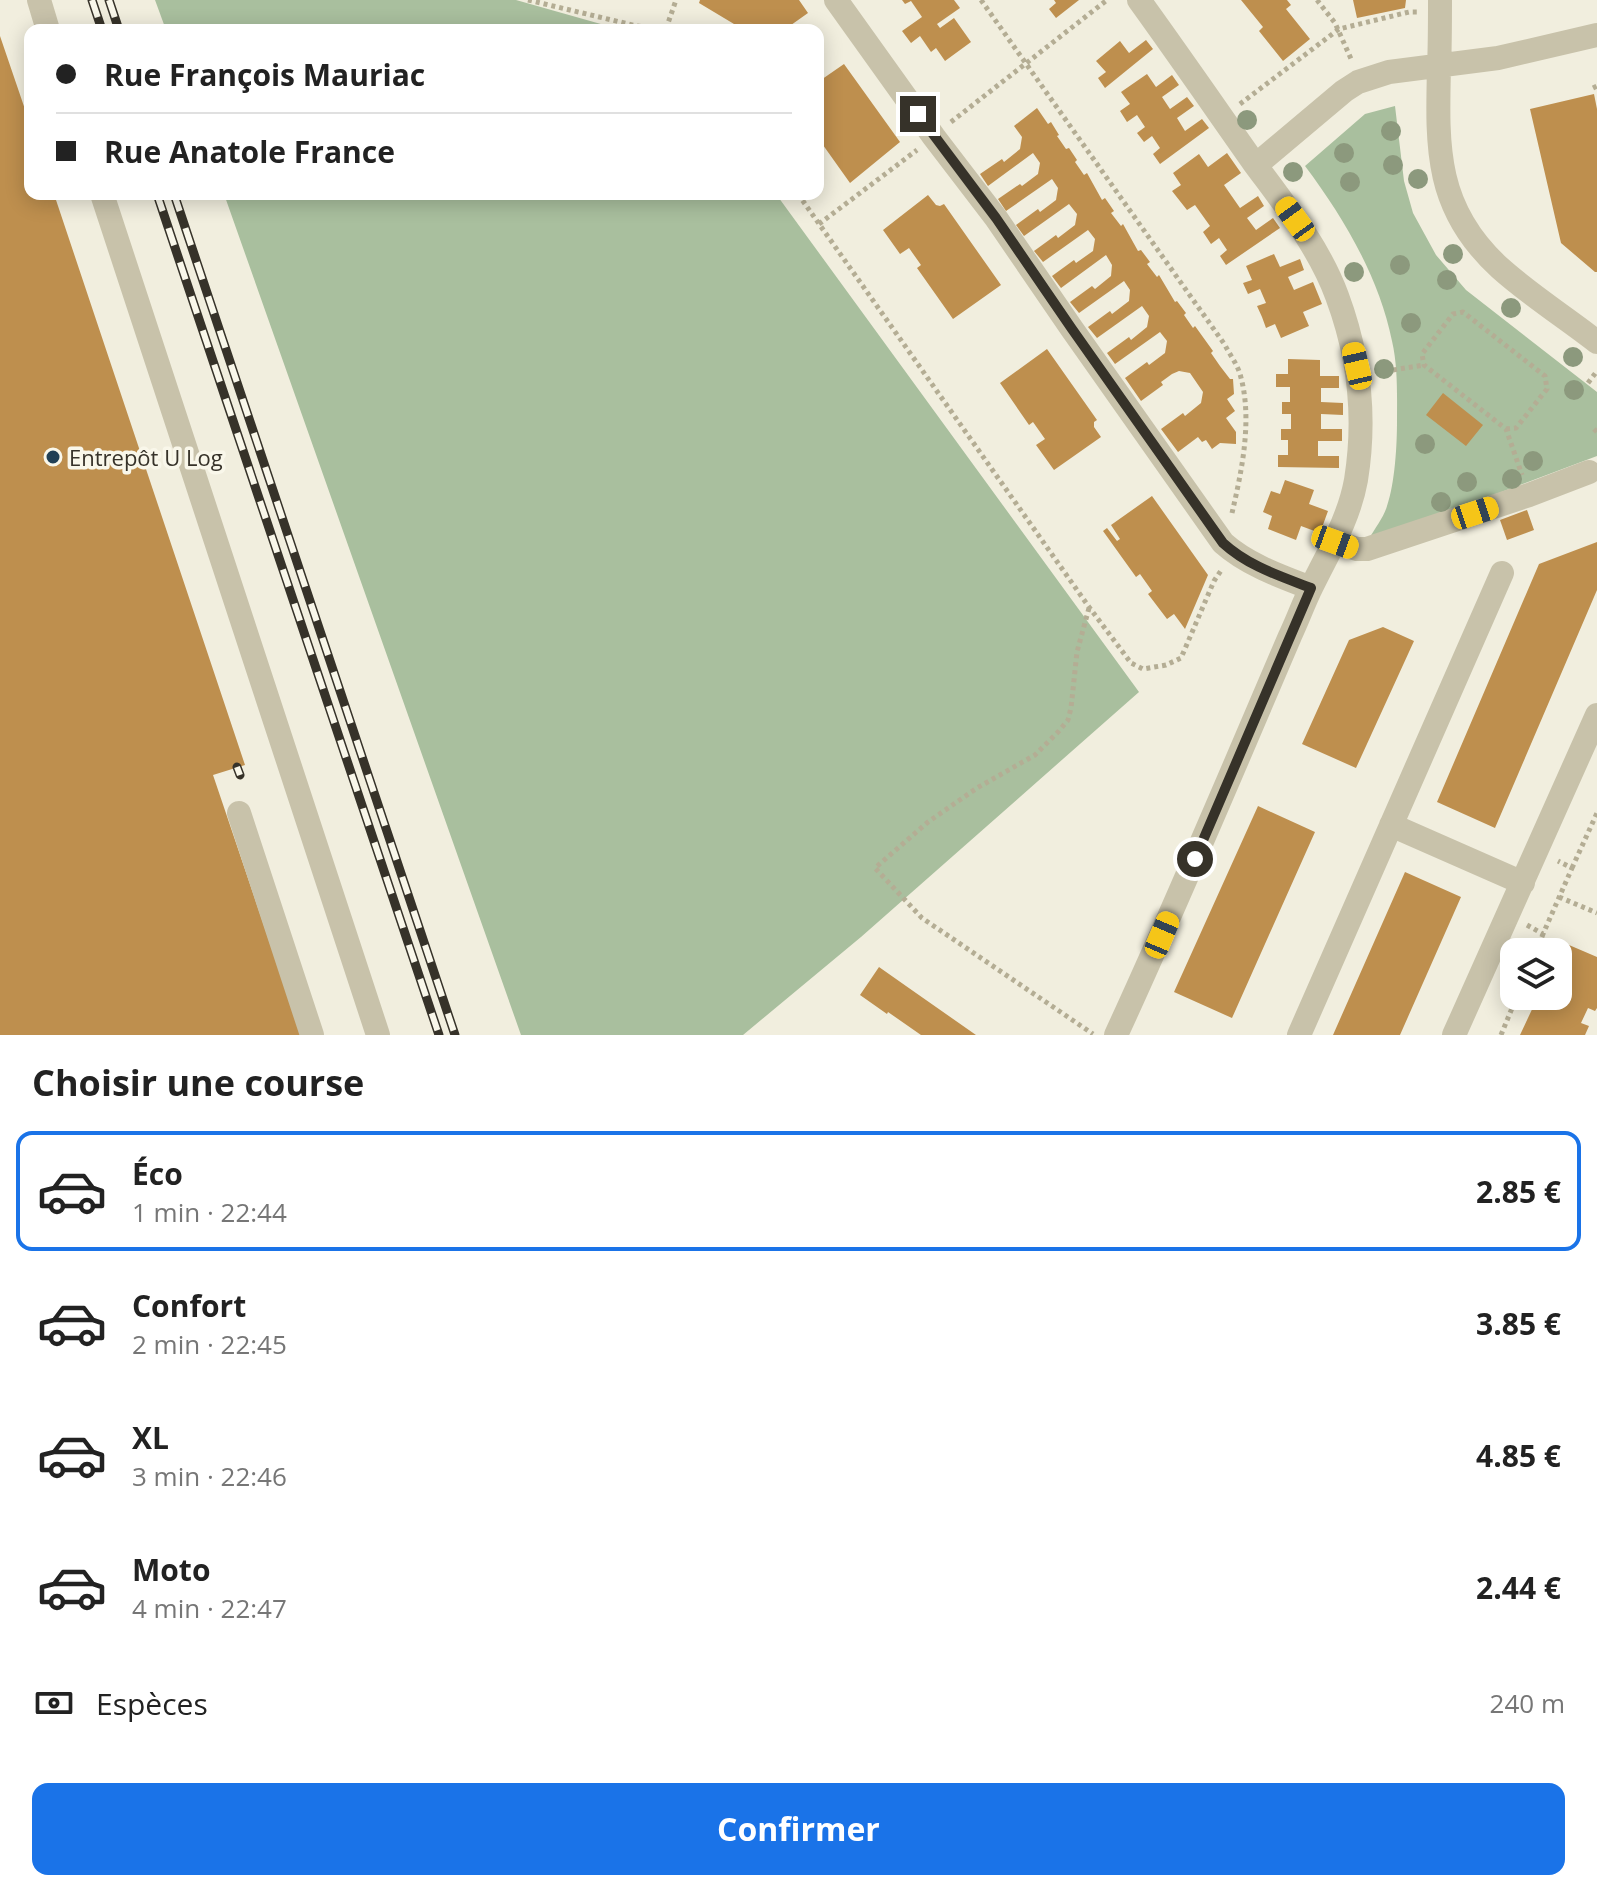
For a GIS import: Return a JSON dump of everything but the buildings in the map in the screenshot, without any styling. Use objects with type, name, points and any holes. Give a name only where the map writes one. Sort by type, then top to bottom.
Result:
[{"type":"street","points":[[39,0],[46,24]]},
{"type":"street","points":[[836,0],[996,218],[1218,537],[1248,561],[1311,588]]},
{"type":"street","points":[[1116,1035],[1349,507],[1356,479],[1361,419],[1357,366],[1345,319],[1325,269],[1303,231],[1139,0]]},
{"type":"street","points":[[1435,6],[1441,168],[1462,223],[1500,268],[1597,342]]},
{"type":"street","points":[[1256,165],[1358,82],[1389,72],[1498,58],[1597,35]]},
{"type":"street","points":[[104,200],[378,1035]]},
{"type":"street","points":[[1335,542],[1367,549],[1589,472]]},
{"type":"street","points":[[1299,1035],[1502,573]]},
{"type":"street","points":[[1454,1035],[1597,715]]},
{"type":"street","points":[[239,813],[312,1035]]},
{"type":"street","points":[[1391,825],[1523,883]]},
{"type":"path","points":[[528,0],[629,24]]},
{"type":"path","points":[[669,24],[676,0]]},
{"type":"path","points":[[981,0],[1225,345],[1239,372],[1246,431],[1229,522]]},
{"type":"path","points":[[944,128],[1107,0]]},
{"type":"path","points":[[1317,0],[1339,29],[1355,67]]},
{"type":"path","points":[[1222,117],[1339,29],[1435,6]]},
{"type":"path","points":[[819,224],[927,142]]},
{"type":"path","points":[[802,200],[1131,663],[1143,669],[1166,665],[1181,658],[1214,581],[1227,559]]},
{"type":"path","points":[[1506,429],[1516,428],[1547,389],[1545,376],[1463,312],[1453,314],[1422,354],[1424,365],[1506,429],[1529,495]]},
{"type":"path","points":[[1393,370],[1424,365]]},
{"type":"path","points":[[1588,383],[1597,371]]},
{"type":"path","points":[[1089,607],[1077,652],[1071,708],[1068,720],[1059,731],[1035,755],[977,788],[928,822],[875,868],[922,918],[1094,1035]]},
{"type":"path","points":[[1541,938],[1597,813]]},
{"type":"path","points":[[1547,856],[1572,868]]},
{"type":"path","points":[[1559,897],[1597,913]]},
{"type":"path","points":[[1519,921],[1543,934]]},
{"type":"path","points":[[1501,1035],[1511,1010]]},
{"type":"green space","points":[[155,0],[516,0],[601,24],[164,24]]},
{"type":"green space","points":[[1395,106],[1404,181],[1413,213],[1436,255],[1466,290],[1597,392],[1597,456],[1369,539],[1386,510],[1394,475],[1397,401],[1394,351],[1386,317],[1369,271],[1346,227],[1305,166],[1365,114]]},
{"type":"green space","points":[[226,200],[780,200],[1139,692],[861,937],[743,1035],[521,1035]]},
{"type":"railway","points":[[92,0],[100,24]]},
{"type":"railway","points":[[109,0],[117,24]]},
{"type":"railway","points":[[159,200],[439,1035]]},
{"type":"railway","points":[[176,200],[455,1035]]},
{"type":"railway","points":[[237,767],[240,775]]},
{"type":"place","name":"Entrepôt U Log","points":[[53,457]]},
{"type":"route","points":[[918,114],[996,218],[1223,543],[1248,561],[1311,588],[1195,859]]}]
